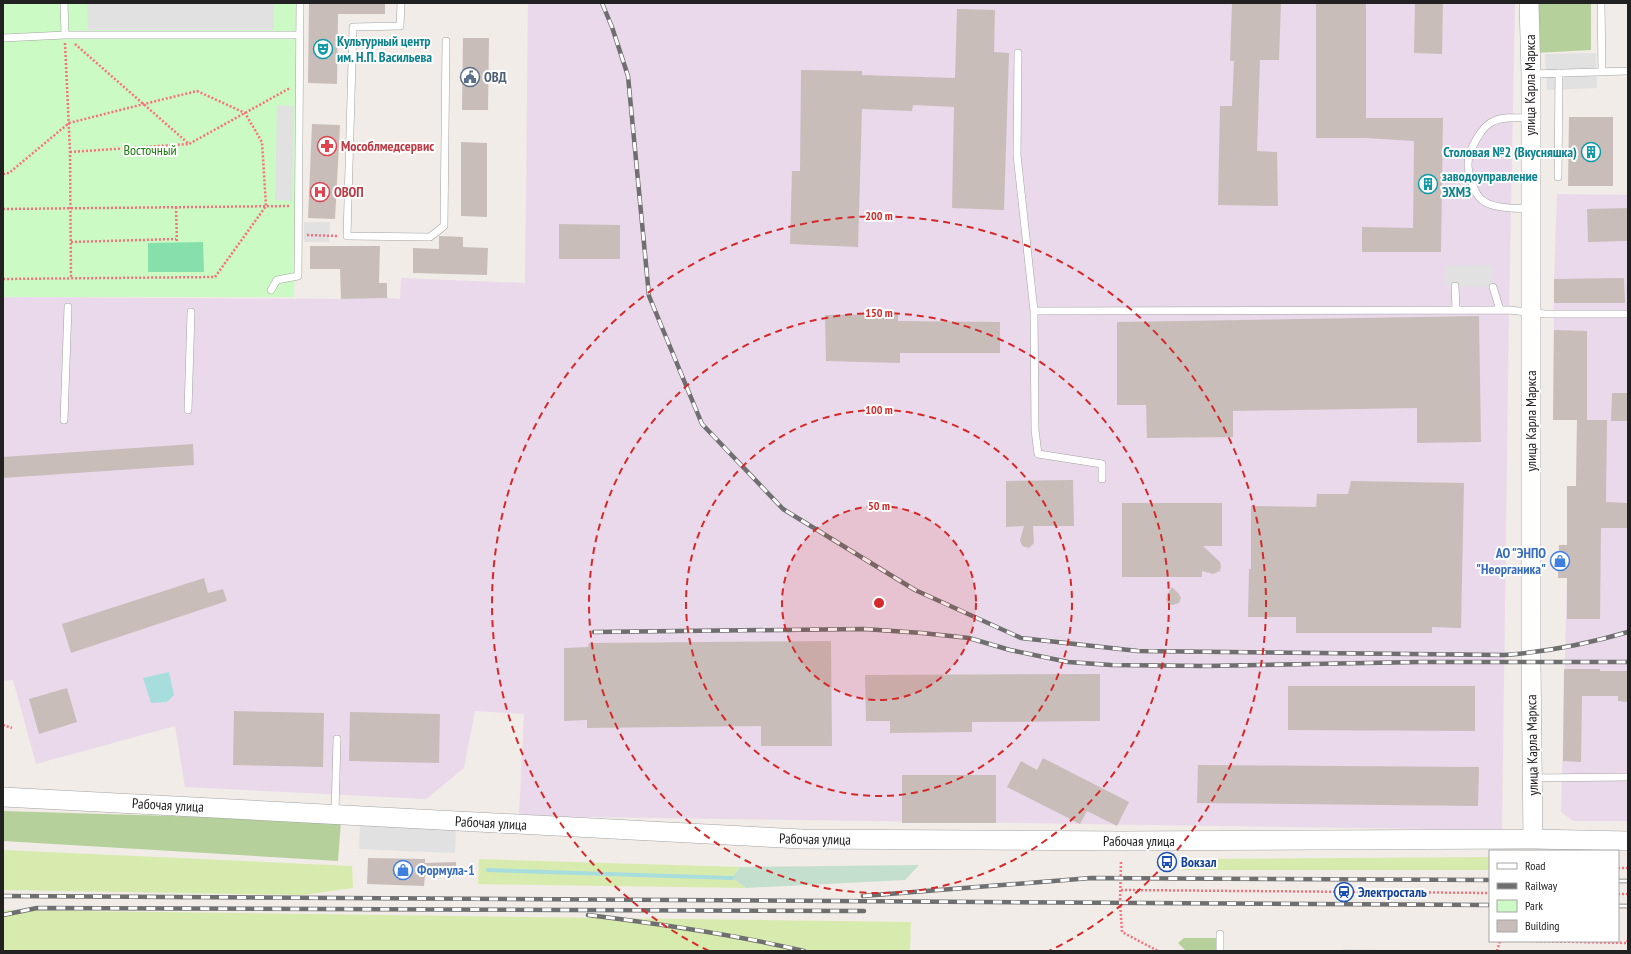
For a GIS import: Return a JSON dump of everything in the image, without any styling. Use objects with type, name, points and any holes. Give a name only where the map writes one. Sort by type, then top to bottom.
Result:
[{"type":"street","name":"улица Карла Маркса","points":[[1528,3],[1531,74],[1530,312],[1533,839]]},
{"type":"street","name":"Рабочая улица","points":[[3,797],[802,839],[1113,841],[1533,839],[1628,841]]},
{"type":"lane","points":[[64,3],[65,35]]},
{"type":"lane","points":[[271,290],[277,280],[298,276],[300,3]]},
{"type":"lane","points":[[401,3],[400,26],[353,27],[347,236],[430,237],[444,226],[446,42]]},
{"type":"lane","points":[[1601,3],[1602,72]]},
{"type":"lane","points":[[3,38],[65,35],[300,34]]},
{"type":"lane","points":[[1018,53],[1017,155],[1034,311],[1035,430],[1038,454],[1102,464],[1102,479]]},
{"type":"lane","points":[[1531,74],[1628,71]]},
{"type":"lane","points":[[1558,176],[1559,73]]},
{"type":"lane","points":[[1530,118],[1494,120],[1485,126],[1476,139],[1468,163],[1472,185],[1482,200],[1498,207],[1530,209]]},
{"type":"lane","points":[[1455,286],[1456,310]]},
{"type":"lane","points":[[1493,287],[1500,310]]},
{"type":"lane","points":[[64,420],[68,306]]},
{"type":"lane","points":[[1034,311],[1500,310],[1545,314],[1628,314]]},
{"type":"lane","points":[[188,410],[191,312]]},
{"type":"lane","points":[[335,814],[337,739]]},
{"type":"lane","points":[[1532,778],[1628,777]]},
{"type":"lane","points":[[1220,934],[1220,951]]},
{"type":"path","points":[[65,35],[189,144]]},
{"type":"path","points":[[65,35],[70,152],[71,279]]},
{"type":"path","points":[[70,152],[189,144],[299,83]]},
{"type":"path","points":[[3,174],[9,173],[69,123],[197,91],[245,114],[262,142],[266,206],[215,278],[3,279]]},
{"type":"path","points":[[3,209],[299,206]]},
{"type":"path","points":[[70,242],[177,241],[176,207]]},
{"type":"path","points":[[298,235],[347,236]]},
{"type":"path","points":[[3,725],[12,728]]},
{"type":"path","points":[[1121,862],[1122,932],[1158,951]]},
{"type":"path","points":[[1121,890],[1489,893]]},
{"type":"path","points":[[1580,942],[1627,943],[1628,940]]},
{"type":"shaded area","points":[[87,3],[274,3],[274,30],[88,30]]},
{"type":"shaded area","points":[[528,3],[1515,3],[1502,830],[519,816],[524,714],[475,711],[464,768],[426,799],[185,787],[175,726],[36,764],[13,680],[3,681],[3,297],[400,299],[401,278],[525,283]]},
{"type":"shaded area","points":[[1596,53],[1597,88],[1547,90],[1545,54]]},
{"type":"shaded area","points":[[277,105],[294,106],[292,201],[275,200]]},
{"type":"shaded area","points":[[1557,194],[1628,195],[1628,821],[1573,821],[1561,812],[1567,578],[1558,578],[1559,545],[1567,545],[1568,486],[1576,486],[1577,420],[1553,420],[1554,279]]},
{"type":"shaded area","points":[[304,222],[330,222],[329,242],[304,242]]},
{"type":"shaded area","points":[[1445,265],[1492,266],[1493,287],[1445,286]]},
{"type":"shaded area","points":[[360,825],[456,829],[455,853],[359,849]]},
{"type":"shaded area","points":[[1343,949],[1461,951],[1343,951]]},
{"type":"green space","name":"Восточный","points":[[3,3],[299,3],[294,297],[3,297]]},
{"type":"green space","points":[[1532,3],[1591,3],[1591,50],[1534,53]]},
{"type":"green space","points":[[203,242],[204,272],[148,272],[148,243]]},
{"type":"green space","points":[[3,811],[341,821],[338,861],[3,841]]},
{"type":"green space","points":[[3,850],[352,866],[353,888],[303,895],[3,890]]},
{"type":"green space","points":[[1489,857],[1489,870],[1181,870],[1205,859]]},
{"type":"green space","points":[[479,859],[740,867],[732,878],[746,888],[478,884]]},
{"type":"green space","points":[[919,865],[905,880],[746,888],[732,878],[740,867]]},
{"type":"green space","points":[[3,910],[911,922],[910,951],[3,951]]},
{"type":"green space","points":[[1184,938],[1217,938],[1216,951],[1186,951],[1178,943]]},
{"type":"water","points":[[169,672],[174,695],[167,702],[151,703],[143,678]]},
{"type":"building","name":"Культурный центр им. Н.П. Васильева","points":[[309,3],[385,3],[385,14],[338,14],[337,84],[308,83]]},
{"type":"building","points":[[1232,3],[1281,3],[1279,60],[1260,60],[1257,151],[1277,152],[1278,206],[1218,205],[1220,106],[1232,106],[1234,61],[1230,61]]},
{"type":"building","points":[[1316,3],[1366,3],[1366,118],[1443,118],[1441,252],[1362,252],[1362,227],[1413,228],[1414,141],[1366,138],[1316,138]]},
{"type":"building","points":[[1415,3],[1443,3],[1442,54],[1414,53]]},
{"type":"building","points":[[957,9],[995,10],[994,52],[1009,53],[1004,210],[952,208],[954,107],[913,105],[912,111],[862,109],[858,247],[790,244],[792,171],[800,171],[801,70],[862,71],[862,75],[955,78]]},
{"type":"building","points":[[463,38],[489,38],[488,110],[462,110]]},
{"type":"building","name":"Столовая №2 (Вкусняшка)","points":[[1569,117],[1613,117],[1613,186],[1568,186]]},
{"type":"building","points":[[312,124],[340,125],[335,219],[308,218]]},
{"type":"building","points":[[461,142],[487,143],[487,217],[461,216]]},
{"type":"building","points":[[1628,208],[1628,241],[1588,242],[1587,209]]},
{"type":"building","points":[[559,224],[620,225],[620,259],[559,259]]},
{"type":"building","points":[[439,236],[463,237],[463,247],[488,248],[487,275],[413,273],[413,248],[439,249]]},
{"type":"building","points":[[310,246],[380,246],[379,283],[387,283],[387,298],[341,299],[340,269],[310,269]]},
{"type":"building","points":[[1624,278],[1625,303],[1554,303],[1554,279]]},
{"type":"building","points":[[898,314],[898,321],[1000,322],[1000,353],[900,353],[900,363],[826,361],[825,315]]},
{"type":"building","points":[[1479,316],[1481,442],[1417,443],[1417,408],[1233,411],[1233,437],[1147,438],[1146,405],[1117,405],[1117,322]]},
{"type":"building","points":[[1554,330],[1587,331],[1587,420],[1553,420]]},
{"type":"building","points":[[1612,393],[1628,393],[1628,421],[1611,421]]},
{"type":"building","points":[[1577,420],[1607,420],[1606,502],[1628,503],[1628,528],[1601,528],[1600,619],[1567,619],[1567,578],[1558,578],[1559,545],[1567,545],[1567,486],[1576,486]]},
{"type":"building","points":[[193,444],[194,465],[3,478],[3,457]]},
{"type":"building","points":[[1073,480],[1074,526],[1033,526],[1034,543],[1029,548],[1022,546],[1020,540],[1024,526],[1006,527],[1006,481]]},
{"type":"building","points":[[1351,481],[1464,483],[1461,628],[1432,627],[1432,633],[1296,633],[1296,617],[1248,617],[1249,569],[1251,569],[1251,506],[1316,507],[1317,494],[1348,494]]},
{"type":"building","points":[[1122,503],[1222,503],[1222,546],[1203,546],[1220,562],[1220,571],[1213,574],[1202,571],[1202,577],[1122,577]]},
{"type":"building","points":[[204,578],[208,593],[223,589],[227,601],[71,653],[62,624]]},
{"type":"building","points":[[1172,587],[1181,598],[1179,603],[1173,605],[1168,604],[1166,600]]},
{"type":"building","points":[[831,641],[832,746],[761,746],[761,726],[587,728],[587,720],[564,721],[564,648],[588,647],[589,643]]},
{"type":"building","points":[[1564,669],[1628,671],[1628,702],[1618,701],[1618,696],[1582,696],[1581,762],[1563,761]]},
{"type":"building","points":[[1100,674],[1100,721],[972,722],[972,732],[890,733],[890,721],[866,721],[865,675]]},
{"type":"building","points":[[1288,686],[1475,686],[1475,731],[1288,730]]},
{"type":"building","points":[[67,688],[77,722],[39,734],[29,699]]},
{"type":"building","points":[[234,711],[324,713],[323,767],[233,765]]},
{"type":"building","points":[[350,712],[440,714],[439,763],[349,761]]},
{"type":"building","points":[[1043,758],[1129,802],[1117,826],[1087,811],[1080,824],[1007,787],[1021,761],[1037,770]]},
{"type":"building","points":[[1198,765],[1479,767],[1478,806],[1197,803]]},
{"type":"building","points":[[902,775],[996,775],[996,823],[902,823]]},
{"type":"building","points":[[368,858],[425,859],[425,863],[456,862],[456,875],[425,876],[424,886],[367,884]]},
{"type":"waterway","points":[[488,870],[732,878]]},
{"type":"railway","points":[[602,3],[612,27],[628,76],[649,296],[702,424],[783,509],[915,590],[1021,638],[1138,651],[1504,655],[1566,647],[1628,632]]},
{"type":"railway","points":[[594,632],[864,629],[969,638],[1010,650],[1068,662],[1111,665],[1206,666],[1420,662],[1628,662]]},
{"type":"railway","points":[[863,896],[1091,878],[1489,880]]},
{"type":"railway","points":[[1619,881],[1628,881]]},
{"type":"railway","points":[[3,896],[1489,905]]},
{"type":"railway","points":[[1619,906],[1628,906]]},
{"type":"railway","points":[[3,915],[37,908],[864,911]]},
{"type":"railway","points":[[588,915],[696,930],[750,939],[804,951]]},
{"type":"place","name":"Культурный центр им. Н.П. Васильева","points":[[323,49]]},
{"type":"place","name":"ОВД","points":[[470,77]]},
{"type":"place","name":"Мособлмедсервис","points":[[327,146]]},
{"type":"place","name":"Столовая №2 (Вкусняшка)","points":[[1591,152]]},
{"type":"place","name":"заводоуправление ЭХМЗ","points":[[1428,184]]},
{"type":"place","name":"ОВОП","points":[[320,192]]},
{"type":"place","name":"АО \"ЭНПО \"Неорганика\"","points":[[1560,561]]},
{"type":"place","name":"Вокзал","points":[[1167,862]]},
{"type":"place","name":"Формула-1","points":[[403,870]]},
{"type":"place","name":"Электросталь","points":[[1344,892]]}]
